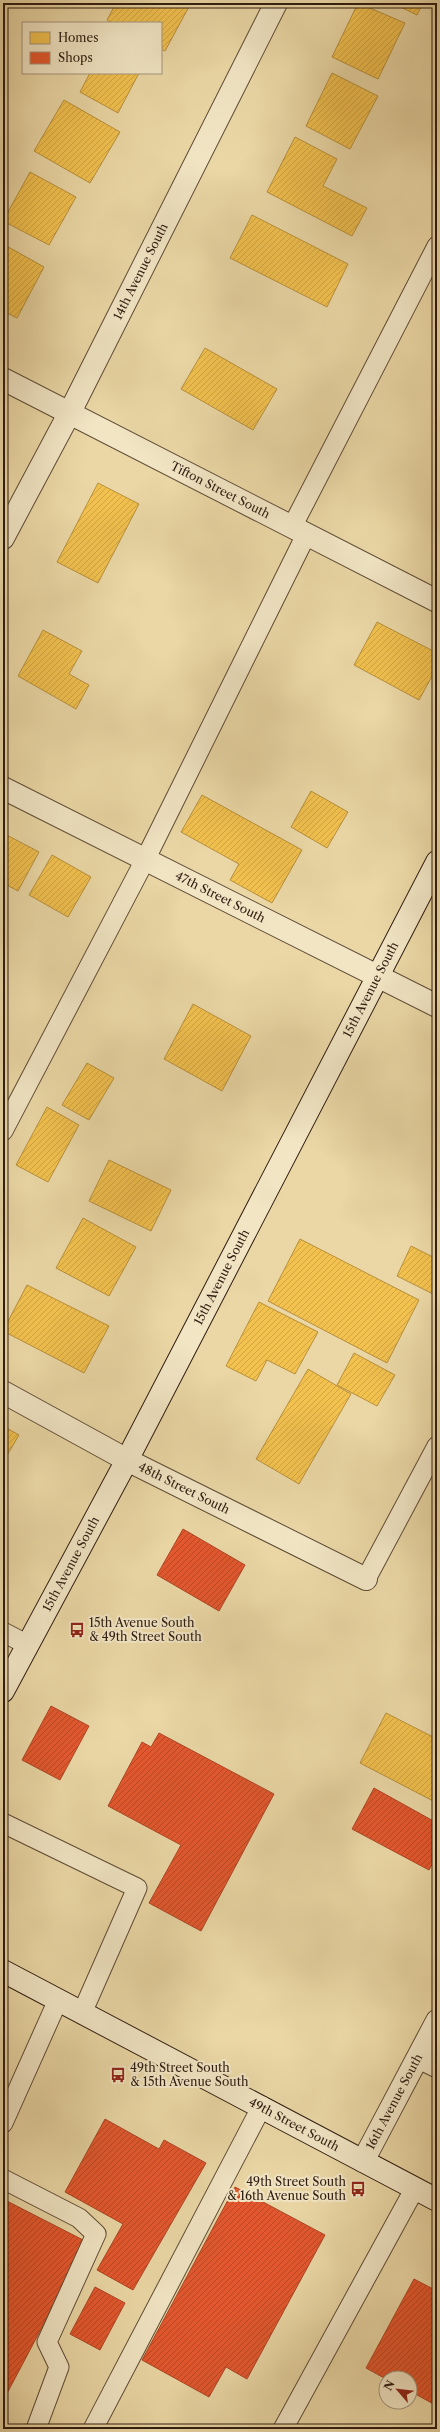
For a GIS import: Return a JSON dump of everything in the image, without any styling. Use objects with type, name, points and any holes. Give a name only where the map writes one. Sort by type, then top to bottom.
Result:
[{"type":"street","name":"14th Avenue South","points":[[3,538],[69,414],[276,3]]},
{"type":"street","name":"Tifton Street South","points":[[3,379],[437,601]]},
{"type":"street","name":"47th Street South","points":[[3,788],[437,1006]]},
{"type":"street","name":"15th Avenue South","points":[[3,1692],[127,1460],[379,978],[437,862]]},
{"type":"street","name":"48th Street South","points":[[3,1392],[127,1460],[366,1580]]},
{"type":"street","name":"49th Street South","points":[[3,1971],[262,2106],[437,2200]]},
{"type":"street","name":"16th Avenue South","points":[[363,2161],[437,2021]]},
{"type":"lane","points":[[3,1131],[145,860],[299,531],[437,246]]},
{"type":"lane","points":[[366,1580],[437,1446]]},
{"type":"lane","points":[[3,1632],[28,1645]]},
{"type":"lane","points":[[3,1823],[137,1888],[82,2012]]},
{"type":"lane","points":[[3,2124],[58,2000]]},
{"type":"lane","points":[[417,2058],[437,2068]]},
{"type":"lane","points":[[93,2429],[262,2106]]},
{"type":"lane","points":[[3,2179],[80,2218],[96,2234],[47,2342],[59,2367],[36,2429]]},
{"type":"lane","points":[[283,2429],[415,2188]]},
{"type":"building: Homes","points":[[116,3],[191,3],[165,51],[162,50],[162,22],[110,22],[107,20]]},
{"type":"building: Homes","points":[[358,3],[405,23],[378,79],[332,57]]},
{"type":"building: Homes","points":[[392,3],[423,3],[417,15]]},
{"type":"building: Homes","points":[[332,73],[378,96],[350,149],[306,126]]},
{"type":"building: Homes","points":[[89,74],[138,74],[118,113],[80,92]]},
{"type":"building: Homes","points":[[64,100],[120,132],[90,183],[34,151]]},
{"type":"building: Homes","points":[[295,137],[337,159],[323,186],[367,208],[352,236],[267,192]]},
{"type":"building: Homes","points":[[30,172],[76,197],[49,245],[3,221]]},
{"type":"building: Homes","points":[[252,215],[348,264],[327,307],[230,258]]},
{"type":"building: Homes","points":[[3,244],[44,267],[17,318],[3,311]]},
{"type":"building: Homes","points":[[205,348],[277,389],[253,430],[181,389]]},
{"type":"building: Homes","points":[[98,483],[139,504],[98,583],[57,562]]},
{"type":"building: Homes","points":[[377,622],[437,653],[437,667],[419,700],[354,665]]},
{"type":"building: Homes","points":[[43,630],[82,651],[69,674],[89,685],[76,709],[18,676]]},
{"type":"building: Homes","points":[[311,791],[348,812],[327,848],[291,827]]},
{"type":"building: Homes","points":[[202,795],[302,850],[272,903],[230,880],[239,864],[181,832]]},
{"type":"building: Homes","points":[[3,833],[39,852],[18,891],[3,883]]},
{"type":"building: Homes","points":[[52,855],[91,877],[68,917],[29,895]]},
{"type":"building: Homes","points":[[193,1004],[251,1036],[222,1091],[164,1059]]},
{"type":"building: Homes","points":[[87,1063],[114,1078],[89,1120],[62,1105]]},
{"type":"building: Homes","points":[[47,1107],[79,1125],[48,1182],[16,1165]]},
{"type":"building: Homes","points":[[109,1160],[171,1190],[151,1231],[89,1201]]},
{"type":"building: Homes","points":[[83,1218],[136,1247],[109,1296],[56,1268]]},
{"type":"building: Homes","points":[[300,1239],[419,1300],[387,1363],[268,1301]]},
{"type":"building: Homes","points":[[411,1246],[437,1259],[437,1296],[397,1276]]},
{"type":"building: Homes","points":[[27,1285],[109,1326],[84,1373],[3,1331]]},
{"type":"building: Homes","points":[[259,1302],[318,1332],[295,1374],[267,1360],[256,1381],[226,1366]]},
{"type":"building: Homes","points":[[354,1353],[395,1375],[377,1406],[337,1385]]},
{"type":"building: Homes","points":[[308,1369],[351,1394],[299,1484],[256,1459]]},
{"type":"building: Homes","points":[[3,1426],[19,1435],[3,1462]]},
{"type":"building: Homes","points":[[386,1713],[437,1739],[437,1803],[360,1763]]},
{"type":"building: Shops","points":[[183,1529],[245,1565],[219,1611],[157,1575]]},
{"type":"building: Shops","points":[[51,1706],[89,1726],[60,1780],[22,1760]]},
{"type":"building: Shops","points":[[159,1733],[274,1794],[201,1931],[149,1903],[181,1845],[108,1806],[142,1742],[151,1747]]},
{"type":"building: Shops","points":[[374,1788],[437,1823],[437,1855],[429,1870],[352,1829]]},
{"type":"building: Shops","points":[[105,2119],[159,2149],[164,2140],[206,2163],[133,2290],[97,2270],[123,2224],[65,2192]]},
{"type":"building: Shops","points":[[235,2187],[325,2235],[247,2379],[226,2367],[209,2397],[142,2360]]},
{"type":"building: Shops","points":[[3,2199],[87,2242],[3,2401]]},
{"type":"building: Shops","points":[[414,2279],[437,2291],[437,2406],[418,2395],[418,2370],[378,2370],[378,2375],[366,2368]]},
{"type":"building: Shops","points":[[95,2287],[125,2303],[100,2350],[70,2334]]},
{"type":"place","name":"15th Avenue South & 49th Street South","points":[[77,1630]]},
{"type":"place","name":"49th Street South & 15th Avenue South","points":[[118,2075]]},
{"type":"place","name":"49th Street South & 16th Avenue South","points":[[358,2189]]}]
